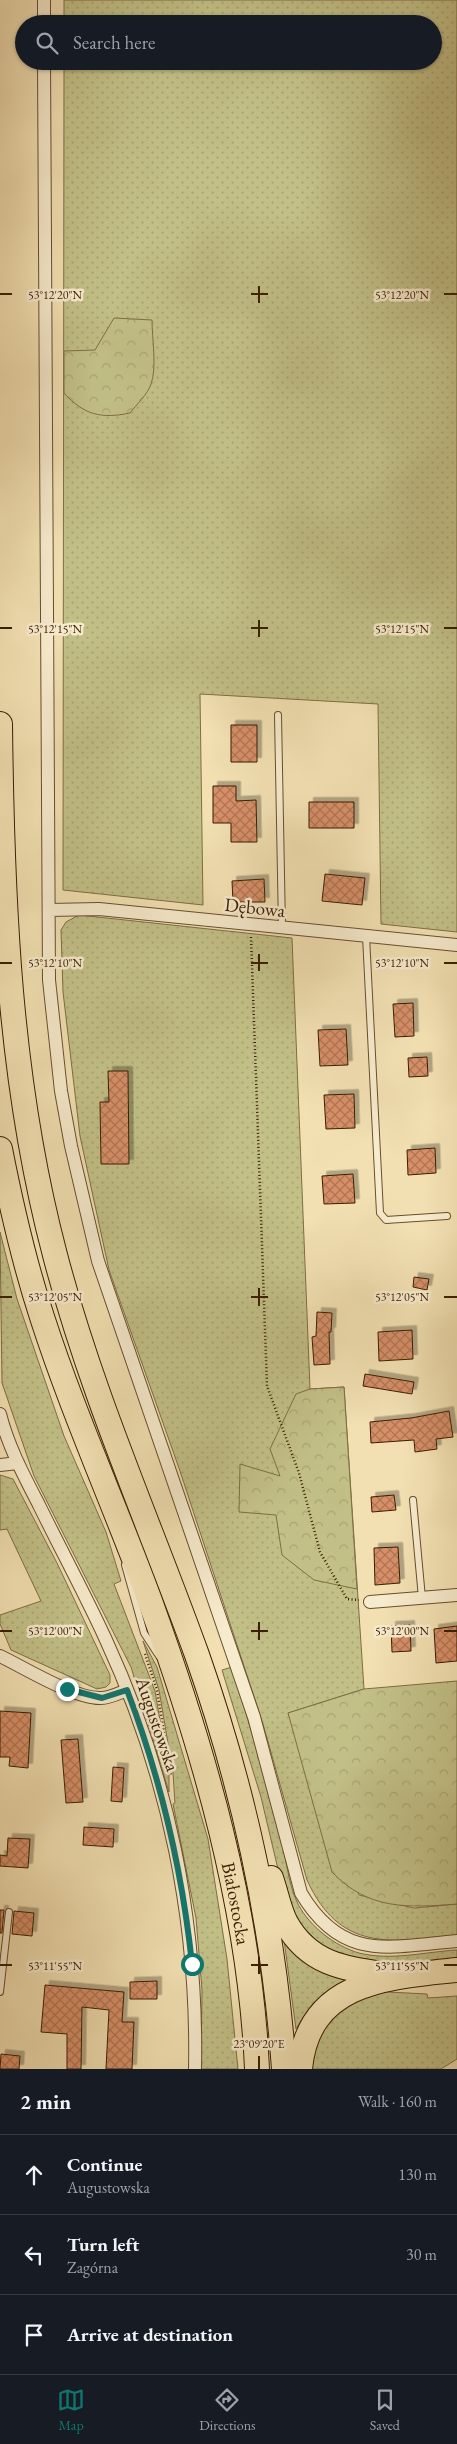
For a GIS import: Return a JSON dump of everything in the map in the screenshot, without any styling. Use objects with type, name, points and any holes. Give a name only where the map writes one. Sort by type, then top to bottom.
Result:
[{"type":"highway","points":[[0,724],[5,932],[18,1071],[34,1164],[55,1258],[78,1337],[118,1449],[196,1654],[238,1789],[267,1864],[285,1922],[302,1945],[316,1957],[331,1964],[347,1968],[396,1976]]},
{"type":"highway","name":"Białostocka","points":[[0,1149],[21,1244],[42,1316],[122,1540],[174,1668],[214,1799],[226,1851],[246,1960],[257,2069]]},
{"type":"highway","name":"Białostocka","points":[[238,1789],[260,1886],[270,1945],[284,2069]]},
{"type":"highway","points":[[300,2069],[306,2036],[324,2008],[334,1999],[360,1987],[396,1976],[457,1970]]},
{"type":"street","points":[[44,0],[44,15]]},
{"type":"street","points":[[44,70],[50,980],[61,1091],[71,1146],[98,1260],[254,1716],[301,1893],[311,1911],[327,1928],[361,1945],[381,1947],[457,1941]]},
{"type":"street","name":"Dębowa","points":[[49,910],[99,909],[457,945]]},
{"type":"street","name":"Augustowska","points":[[0,1414],[18,1463],[106,1640],[127,1690],[158,1780],[181,1877],[192,1964],[195,2069]]},
{"type":"street","points":[[0,1465],[18,1463]]},
{"type":"street","points":[[370,1602],[457,1595]]},
{"type":"street","points":[[0,1656],[67,1689],[92,1697],[102,1698],[127,1690]]},
{"type":"lane","points":[[278,715],[282,928]]},
{"type":"lane","points":[[366,936],[380,1213],[386,1220],[447,1216]]},
{"type":"lane","points":[[412,1500],[422,1598]]},
{"type":"lane","points":[[124,1558],[128,1583],[144,1633],[160,1658],[174,1668]]},
{"type":"lane","points":[[0,1992],[9,1912]]},
{"type":"path","points":[[251,925],[267,1386],[299,1473],[320,1552],[347,1599],[370,1602]]},
{"type":"path","points":[[142,1647],[157,1690],[171,1780]]},
{"type":"green space","points":[[64,0],[457,0],[457,932],[381,924],[378,704],[200,694],[203,905],[63,890],[64,70],[442,70],[442,15],[64,15]]},
{"type":"green space","points":[[114,318],[152,320],[154,361],[151,384],[142,399],[130,413],[110,416],[86,411],[64,393],[64,351],[95,350]]},
{"type":"green space","points":[[79,915],[292,938],[310,1389],[344,1387],[364,1689],[288,1713],[359,1895],[414,1908],[457,1904],[457,1936],[388,1940],[369,1937],[351,1931],[335,1920],[320,1903],[307,1880],[263,1724],[180,1471],[109,1270],[80,1136],[63,992],[61,930],[66,922]]},
{"type":"green space","points":[[0,1232],[17,1299],[64,1436],[106,1532],[121,1581],[114,1584],[155,1691],[169,1773],[169,1792],[131,1667],[34,1476],[2,1383]]},
{"type":"green space","points":[[344,1387],[357,1589],[314,1580],[282,1555],[276,1515],[239,1512],[240,1464],[280,1476],[270,1449],[296,1394],[310,1389]]},
{"type":"green space","points":[[0,1475],[13,1479],[57,1563],[110,1675],[110,1683],[106,1687],[97,1689],[11,1650],[0,1624],[0,1615],[41,1601],[7,1529],[0,1530]]},
{"type":"green space","points":[[143,1641],[157,1667],[208,1839],[227,1959],[238,2069],[201,2069],[202,1990],[196,1918],[173,1804],[175,1803],[173,1773],[159,1690]]},
{"type":"green space","points":[[232,1667],[251,1729],[294,1896],[309,1920],[316,1928],[341,1946],[359,1953],[395,1956],[457,1950],[457,1958],[396,1964],[360,1962],[323,1947],[296,1920],[285,1899],[261,1797],[222,1670]]},
{"type":"green space","points":[[457,1681],[457,1904],[405,1906],[374,1900],[360,1894],[332,1872],[288,1713],[364,1689]]},
{"type":"green space","points":[[284,1940],[313,1966],[329,1974],[349,1980],[324,1994],[307,2012],[296,2029]]},
{"type":"green space","points":[[369,1991],[427,1994],[428,1998],[457,1996],[457,2059],[441,2069],[306,2069],[326,2017]]},
{"type":"building","points":[[231,725],[257,725],[257,762],[231,762]]},
{"type":"building","points":[[213,786],[236,786],[236,801],[256,800],[257,842],[231,842],[231,823],[213,823]]},
{"type":"building","points":[[309,802],[354,802],[354,828],[309,828]]},
{"type":"building","points":[[325,874],[365,878],[362,905],[322,901]]},
{"type":"building","points":[[264,879],[265,902],[233,902],[232,881]]},
{"type":"building","points":[[413,1003],[414,1036],[395,1037],[393,1004]]},
{"type":"building","points":[[346,1029],[348,1065],[320,1066],[318,1030]]},
{"type":"building","points":[[427,1057],[428,1076],[409,1077],[408,1058]]},
{"type":"building","points":[[108,1071],[128,1071],[129,1164],[101,1164],[100,1102],[109,1102]]},
{"type":"building","points":[[354,1094],[355,1128],[326,1129],[324,1095]]},
{"type":"building","points":[[435,1148],[436,1173],[408,1175],[407,1150]]},
{"type":"building","points":[[353,1174],[355,1203],[324,1204],[322,1176]]},
{"type":"building","points":[[414,1277],[429,1279],[427,1290],[413,1287]]},
{"type":"building","points":[[317,1312],[332,1313],[331,1332],[329,1332],[330,1364],[314,1365],[312,1337],[316,1336]]},
{"type":"building","points":[[412,1330],[413,1359],[379,1361],[378,1332]]},
{"type":"building","points":[[365,1374],[414,1382],[412,1394],[363,1386]]},
{"type":"building","points":[[449,1411],[453,1437],[436,1439],[437,1449],[415,1452],[414,1440],[371,1443],[370,1422],[411,1418]]},
{"type":"building","points":[[394,1495],[396,1510],[372,1512],[371,1497]]},
{"type":"building","points":[[398,1547],[400,1583],[375,1585],[374,1548]]},
{"type":"building","points":[[410,1625],[411,1651],[392,1652],[391,1626]]},
{"type":"building","points":[[457,1626],[457,1661],[436,1663],[434,1629]]},
{"type":"building","points":[[0,1711],[31,1713],[28,1768],[9,1766],[10,1757],[0,1757]]},
{"type":"building","points":[[78,1739],[83,1802],[66,1803],[61,1740]]},
{"type":"building","points":[[113,1767],[124,1768],[122,1802],[111,1801]]},
{"type":"building","points":[[84,1827],[114,1829],[113,1847],[83,1845]]},
{"type":"building","points":[[8,1838],[30,1839],[28,1868],[0,1866],[0,1855],[7,1856]]},
{"type":"building","points":[[0,1910],[4,1910],[2,1933],[0,1933]]},
{"type":"building","points":[[14,1911],[34,1913],[32,1936],[12,1934]]},
{"type":"building","points":[[157,1981],[157,1999],[130,1999],[130,1982]]},
{"type":"building","points":[[45,1985],[124,1992],[122,2022],[134,2022],[132,2069],[106,2069],[109,2010],[82,2007],[81,2069],[67,2069],[67,2034],[41,2032]]},
{"type":"building","points":[[1,2054],[20,2056],[19,2069],[0,2069]]},
{"type":"route","points":[[67,1689],[92,1697],[102,1698],[127,1690],[165,1802],[181,1877],[192,1964]]}]
